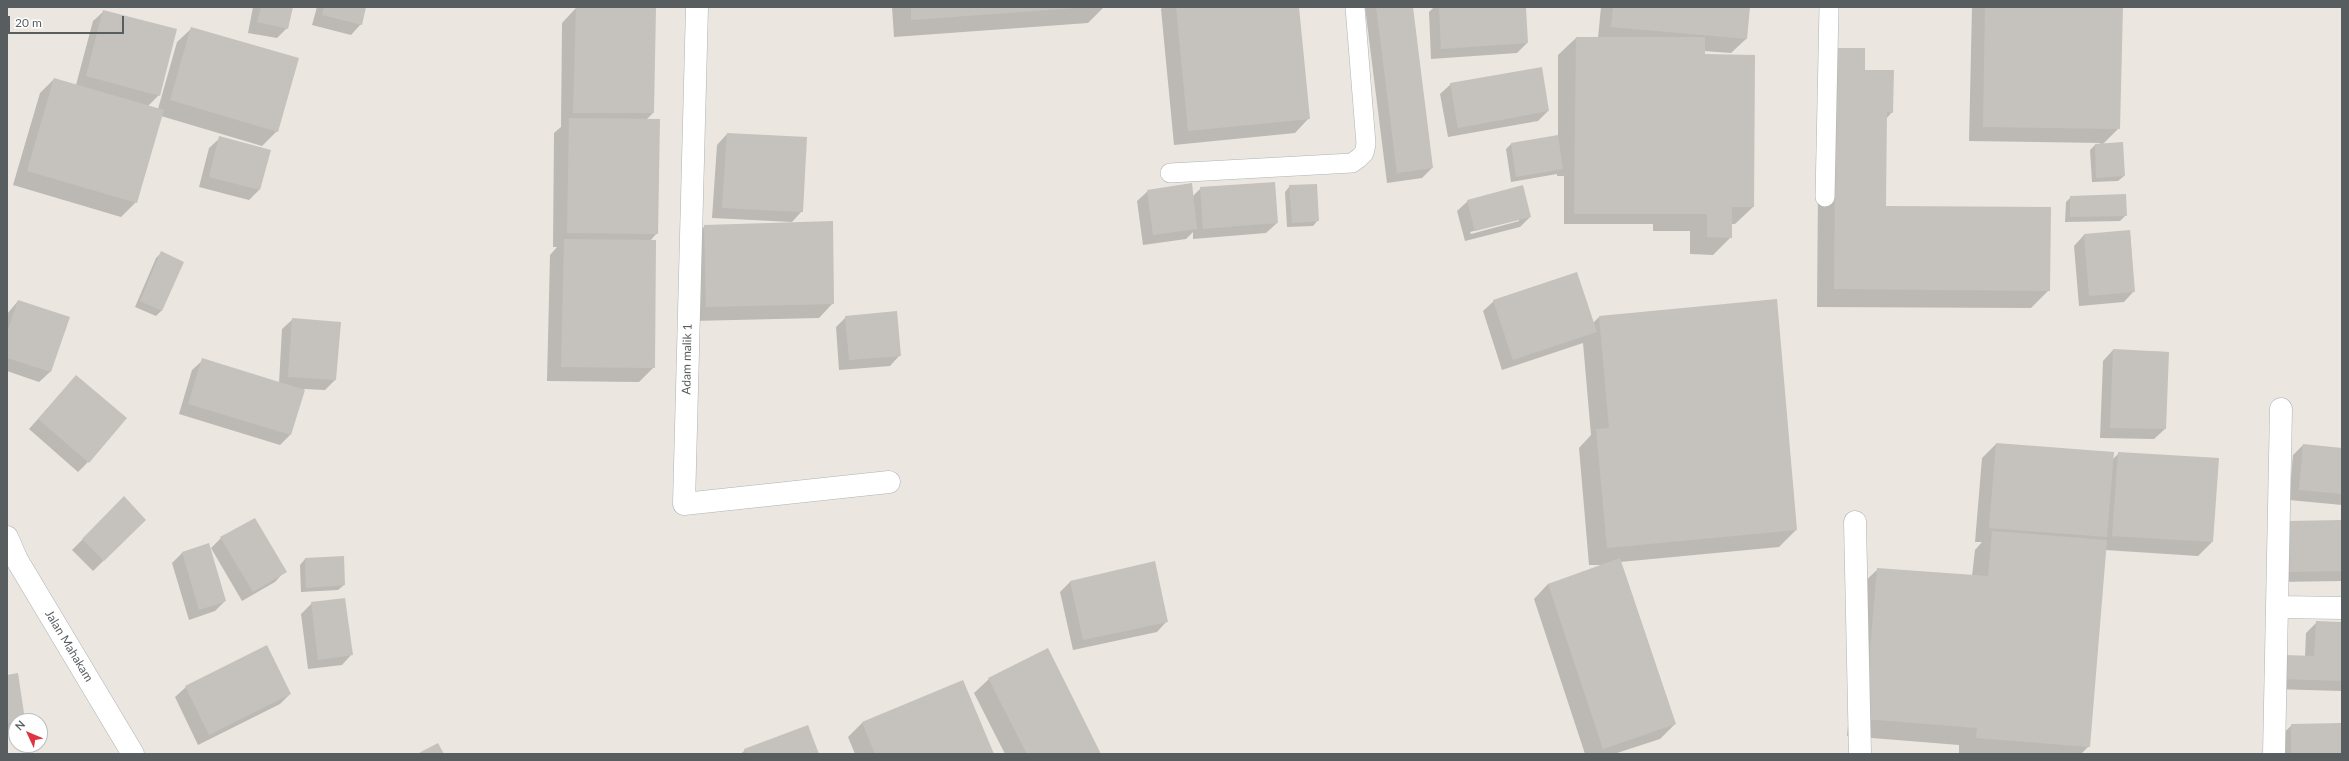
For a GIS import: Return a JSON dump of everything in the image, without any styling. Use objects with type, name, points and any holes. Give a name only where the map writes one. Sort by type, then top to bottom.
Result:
[{"type":"street","name":"Adam malik 1","points":[[696,7],[684,504],[889,482]]},
{"type":"street","points":[[2274,754],[2281,409]]},
{"type":"street","points":[[1855,522],[1860,754]]},
{"type":"street","name":"Jalan Mahakam","points":[[7,537],[12,561],[133,754]]},
{"type":"street","points":[[2278,607],[2342,608]]},
{"type":"lane","points":[[1170,173],[1352,163],[1360,158],[1364,153],[1366,144],[1355,7]]},
{"type":"lane","points":[[1825,197],[1829,7]]},
{"type":"building","points":[[261,7],[293,7],[288,29],[257,22]]},
{"type":"building","points":[[324,7],[366,7],[362,25],[322,15]]},
{"type":"building","points":[[576,7],[656,8],[654,113],[573,113]]},
{"type":"building","points":[[911,7],[1077,7],[1077,8],[911,20]]},
{"type":"building","points":[[1176,7],[1299,7],[1310,119],[1188,131]]},
{"type":"building","points":[[1376,7],[1413,7],[1433,168],[1397,173]]},
{"type":"building","points":[[1439,7],[1526,7],[1528,43],[1441,49]]},
{"type":"building","points":[[1613,7],[1750,7],[1747,39],[1611,27]]},
{"type":"building","points":[[1985,7],[2123,7],[2120,129],[1983,127]]},
{"type":"building","points":[[103,10],[177,29],[160,96],[86,76]]},
{"type":"building","points":[[191,27],[299,58],[278,132],[170,100]]},
{"type":"building","points":[[1576,37],[1705,37],[1705,54],[1755,55],[1754,207],[1732,207],[1732,238],[1707,237],[1707,214],[1574,214]]},
{"type":"building","points":[[1836,48],[1865,48],[1865,70],[1894,70],[1893,113],[1887,112],[1886,206],[2051,207],[2050,291],[1834,289]]},
{"type":"building","points":[[1542,67],[1549,111],[1458,128],[1450,83]]},
{"type":"building","points":[[54,78],[164,110],[137,203],[27,171]]},
{"type":"building","points":[[569,118],[660,119],[658,234],[567,233]]},
{"type":"building","points":[[727,133],[807,137],[803,212],[722,208]]},
{"type":"building","points":[[1558,135],[1563,169],[1516,177],[1511,143]]},
{"type":"building","points":[[219,136],[271,150],[260,190],[209,177]]},
{"type":"building","points":[[2123,142],[2125,176],[2096,178],[2095,144]]},
{"type":"building","points":[[1275,182],[1278,223],[1203,229],[1200,187]]},
{"type":"building","points":[[1192,183],[1197,229],[1153,235],[1147,190]]},
{"type":"building","points":[[1317,184],[1319,221],[1292,223],[1289,185]]},
{"type":"building","points":[[1523,185],[1531,217],[1475,231],[1467,200]]},
{"type":"building","points":[[2126,194],[2127,216],[2070,217],[2070,196]]},
{"type":"building","points":[[833,221],[834,304],[706,307],[704,225]]},
{"type":"building","points":[[2130,230],[2135,292],[2089,296],[2084,234]]},
{"type":"building","points":[[564,239],[656,240],[655,368],[561,367]]},
{"type":"building","points":[[161,251],[184,262],[162,311],[140,301]]},
{"type":"building","points":[[1577,272],[1597,332],[1513,360],[1493,300]]},
{"type":"building","points":[[1777,299],[1797,530],[1607,548],[1596,429],[1609,428],[1599,316]]},
{"type":"building","points":[[18,300],[70,317],[51,372],[7,358],[7,332]]},
{"type":"building","points":[[897,311],[901,356],[849,360],[845,316]]},
{"type":"building","points":[[292,318],[341,322],[336,380],[288,377]]},
{"type":"building","points":[[2113,349],[2169,352],[2166,429],[2110,428]]},
{"type":"building","points":[[202,358],[305,390],[291,435],[188,404]]},
{"type":"building","points":[[76,375],[127,418],[89,463],[38,419]]},
{"type":"building","points":[[1996,443],[2114,452],[2107,537],[1989,528]]},
{"type":"building","points":[[2303,444],[2342,448],[2342,494],[2299,490]]},
{"type":"building","points":[[2118,452],[2219,458],[2213,542],[2112,536]]},
{"type":"building","points":[[124,496],[146,520],[104,561],[82,539]]},
{"type":"building","points":[[255,518],[287,572],[253,592],[220,537]]},
{"type":"building","points":[[2342,520],[2342,571],[2288,572],[2287,521]]},
{"type":"building","points":[[1992,531],[2107,540],[2090,747],[1976,738],[1977,728],[1864,719],[1877,568],[1988,576]]},
{"type":"building","points":[[209,543],[226,601],[199,610],[182,552]]},
{"type":"building","points":[[344,556],[345,585],[306,588],[305,558]]},
{"type":"building","points":[[1620,558],[1676,724],[1603,749],[1548,584]]},
{"type":"building","points":[[1155,561],[1168,622],[1083,640],[1070,581]]},
{"type":"building","points":[[345,598],[353,655],[318,660],[311,602]]},
{"type":"building","points":[[2316,621],[2342,622],[2342,681],[2283,679],[2284,655],[2314,656]]},
{"type":"building","points":[[267,645],[291,694],[209,735],[185,686]]},
{"type":"building","points":[[1048,648],[1101,754],[1027,754],[988,678]]},
{"type":"building","points":[[18,673],[24,713],[8,713],[7,723],[7,675]]},
{"type":"building","points":[[963,680],[994,754],[875,754],[862,722]]},
{"type":"building","points":[[2342,723],[2342,754],[2291,754],[2291,724]]},
{"type":"building","points":[[808,725],[819,754],[746,754],[744,749]]},
{"type":"building","points":[[438,743],[444,754],[417,754]]}]
